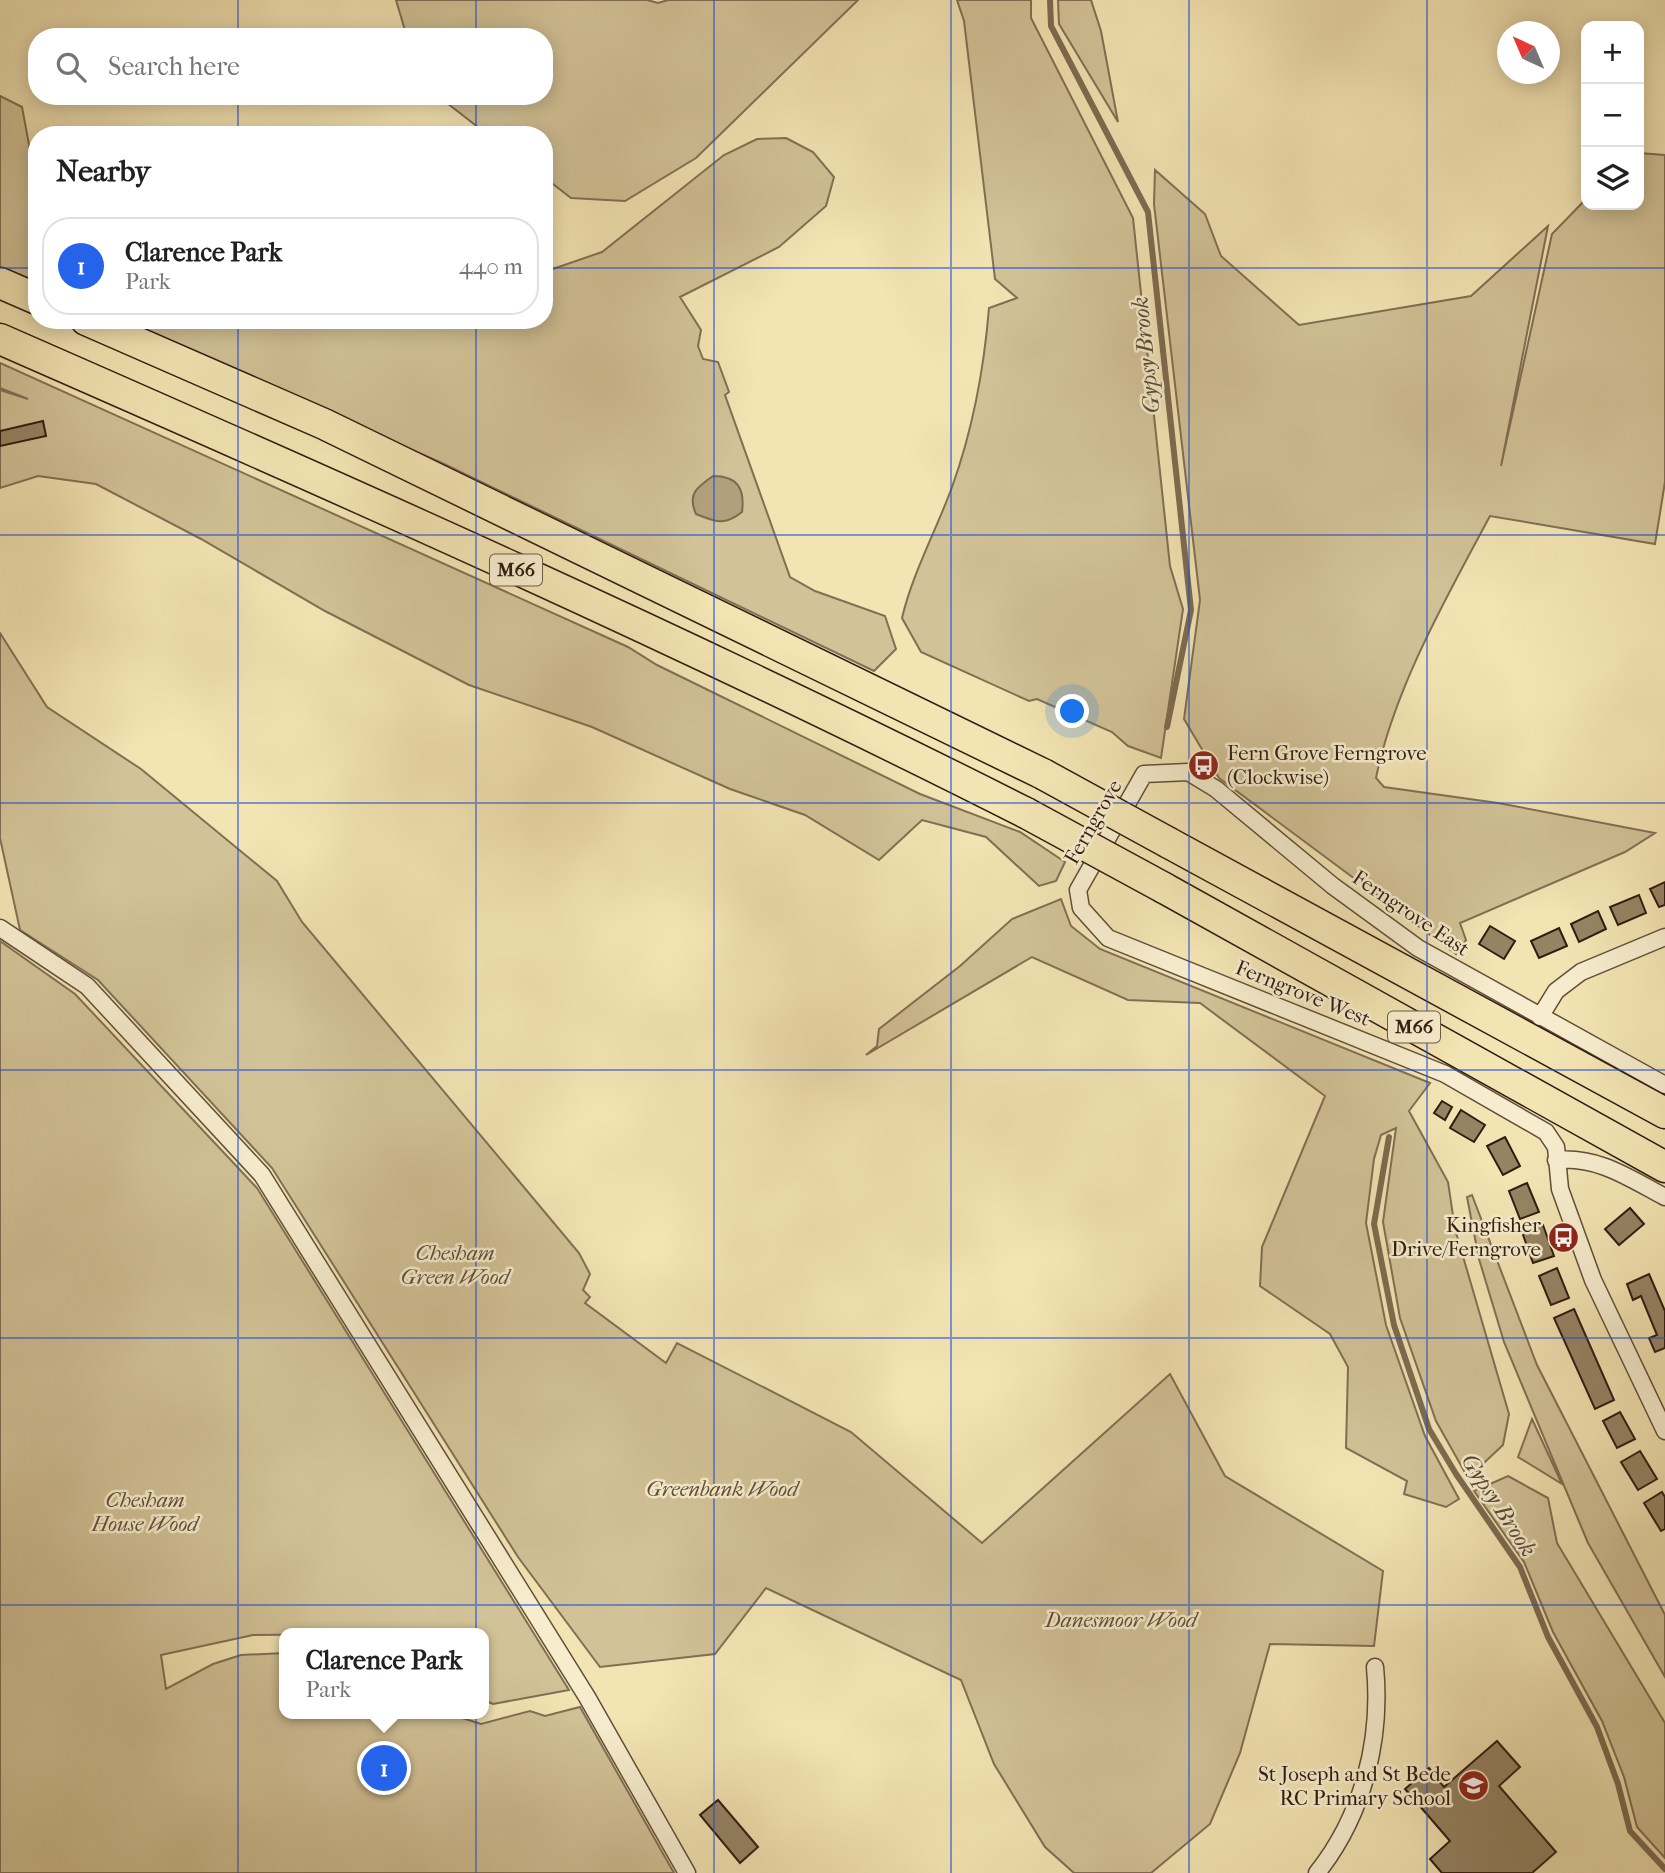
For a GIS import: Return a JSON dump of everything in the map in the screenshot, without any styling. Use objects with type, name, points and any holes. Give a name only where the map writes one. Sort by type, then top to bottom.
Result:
[{"type":"highway","points":[[0,283],[28,295]]},
{"type":"highway","name":"M66","points":[[107,329],[324,424],[1042,774],[1665,1113]]},
{"type":"highway","name":"M66","points":[[0,339],[312,475],[835,716],[1026,813],[1665,1167]]},
{"type":"street","name":"Ferngrove East","points":[[1144,774],[1188,772],[1216,789],[1333,886],[1418,948],[1665,1086]]},
{"type":"street","name":"Ferngrove","points":[[1078,890],[1144,774]]},
{"type":"street","name":"Ferngrove West","points":[[1078,890],[1081,908],[1108,938],[1445,1074],[1546,1132],[1556,1147],[1560,1189],[1593,1280],[1665,1431]]},
{"type":"street","points":[[0,928],[87,986],[262,1175],[587,1697],[687,1873]]},
{"type":"street","points":[[1539,1017],[1556,991],[1581,972],[1665,937]]},
{"type":"street","points":[[1556,1160],[1586,1159],[1603,1164],[1665,1197]]},
{"type":"street","points":[[1317,1873],[1339,1845],[1367,1775],[1379,1707],[1375,1667]]},
{"type":"green space","points":[[396,0],[647,0],[658,3],[668,0],[858,0],[696,158],[625,201],[571,198],[553,184],[553,126],[476,126],[450,105],[553,105],[553,28],[404,28]]},
{"type":"green space","points":[[957,0],[1031,0],[1031,18],[1133,218],[1170,566],[1183,609],[1161,758],[1128,746],[1112,732],[1037,699],[1029,701],[921,652],[902,618],[912,584],[952,487],[966,443],[981,376],[989,308],[1017,298],[995,279],[964,21]]},
{"type":"green space","points":[[1058,0],[1091,0],[1101,31],[1118,122],[1059,24]]},
{"type":"green space","points":[[0,96],[22,107],[28,139],[28,281],[0,269]]},
{"type":"green space","points":[[786,138],[813,152],[834,177],[826,206],[779,247],[680,297],[701,330],[698,346],[703,359],[718,362],[729,392],[725,395],[790,577],[815,591],[885,616],[896,649],[874,671],[442,463],[137,329],[553,329],[553,269],[602,252],[724,155],[757,139]]},
{"type":"green space","points":[[1644,153],[1665,155],[1665,482],[1655,544],[1490,516],[1409,677],[1384,744],[1376,778],[1384,787],[1498,803],[1655,833],[1625,852],[1460,923],[1466,940],[1456,954],[1219,778],[1184,719],[1200,600],[1154,204],[1155,170],[1205,214],[1221,256],[1299,325],[1471,296],[1548,226],[1501,466],[1552,234],[1581,204],[1581,210],[1644,210]]},
{"type":"green space","points":[[0,363],[628,647],[657,665],[920,794],[1020,832],[1065,862],[1056,881],[1039,886],[986,837],[922,820],[879,860],[805,815],[730,789],[592,727],[469,685],[325,611],[201,539],[96,484],[38,476],[0,488],[0,390],[28,399],[0,388]]},
{"type":"green space","points":[[0,633],[47,707],[141,769],[277,881],[302,922],[579,1253],[590,1274],[583,1290],[590,1297],[585,1303],[666,1363],[677,1343],[851,1432],[982,1543],[1170,1374],[1225,1476],[1383,1571],[1374,1646],[1270,1644],[1240,1753],[1210,1824],[1151,1873],[1074,1873],[1045,1847],[994,1764],[961,1680],[766,1588],[715,1654],[600,1667],[518,1557],[272,1168],[98,980],[20,930],[0,838]]},
{"type":"green space","points":[[1061,899],[1071,926],[1100,949],[1430,1083],[1409,1111],[1448,1182],[1455,1229],[1509,1414],[1503,1445],[1468,1478],[1436,1421],[1400,1318],[1383,1222],[1396,1128],[1381,1135],[1374,1159],[1366,1223],[1386,1325],[1425,1436],[1459,1499],[1446,1507],[1404,1494],[1407,1481],[1346,1448],[1348,1367],[1330,1334],[1260,1286],[1262,1247],[1325,1096],[1200,1003],[1128,1000],[1032,957],[866,1055],[877,1046],[879,1029],[960,966],[1012,919]]},
{"type":"green space","name":"Chesham House Wood","points":[[0,941],[75,994],[257,1188],[569,1690],[493,1704],[489,1702],[489,1628],[279,1628],[279,1635],[253,1635],[161,1655],[166,1689],[213,1664],[241,1655],[279,1653],[279,1719],[466,1719],[481,1724],[530,1711],[545,1716],[580,1707],[674,1873],[0,1873]]},
{"type":"green space","points":[[1472,1195],[1537,1365],[1665,1615],[1665,1677],[1588,1543],[1504,1342],[1479,1259],[1467,1197]]},
{"type":"green space","points":[[1532,1419],[1562,1484],[1518,1457]]},
{"type":"green space","points":[[1508,1476],[1548,1498],[1557,1543],[1665,1723],[1665,1858],[1637,1827],[1624,1777],[1602,1721],[1553,1632],[1524,1562],[1474,1491]]},
{"type":"shaded area","points":[[713,476],[729,478],[741,491],[742,512],[725,521],[714,521],[696,514],[693,507],[695,492]]},
{"type":"building","points":[[43,421],[46,436],[0,446],[0,431]]},
{"type":"building","points":[[1665,882],[1665,905],[1659,907],[1650,889]]},
{"type":"building","points":[[1639,895],[1646,913],[1618,925],[1610,907]]},
{"type":"building","points":[[1598,911],[1606,929],[1579,942],[1571,924]]},
{"type":"building","points":[[1490,926],[1515,941],[1504,959],[1479,944]]},
{"type":"building","points":[[1559,928],[1567,946],[1539,958],[1531,941]]},
{"type":"building","points":[[1442,1101],[1452,1107],[1445,1120],[1434,1113]]},
{"type":"building","points":[[1461,1110],[1485,1125],[1474,1142],[1450,1128]]},
{"type":"building","points":[[1505,1137],[1520,1166],[1503,1175],[1487,1146]]},
{"type":"building","points":[[1527,1183],[1539,1212],[1520,1219],[1509,1191]]},
{"type":"building","points":[[1630,1208],[1644,1224],[1619,1245],[1605,1229]]},
{"type":"building","points":[[1543,1225],[1554,1256],[1533,1263],[1522,1232]]},
{"type":"building","points":[[1557,1268],[1569,1298],[1551,1305],[1539,1276]]},
{"type":"building","points":[[1649,1274],[1665,1311],[1665,1348],[1655,1352],[1649,1338],[1657,1335],[1641,1296],[1633,1300],[1627,1284]]},
{"type":"building","points":[[1574,1309],[1614,1400],[1595,1409],[1554,1318]]},
{"type":"building","points":[[1620,1412],[1635,1439],[1617,1448],[1603,1421]]},
{"type":"building","points":[[1640,1451],[1657,1479],[1638,1490],[1621,1462]]},
{"type":"building","points":[[1662,1492],[1665,1497],[1665,1529],[1661,1531],[1644,1503]]},
{"type":"building","points":[[1497,1741],[1520,1767],[1499,1786],[1556,1852],[1532,1873],[1442,1873],[1430,1859],[1450,1841],[1405,1789],[1429,1768],[1444,1787]]},
{"type":"building","points":[[718,1800],[758,1847],[740,1863],[700,1815]]},
{"type":"waterway","name":"Gypsy Brook","points":[[1050,0],[1051,26],[1148,212],[1191,610],[1167,727]]},
{"type":"waterway","name":"Gypsy Brook","points":[[1389,1137],[1374,1224],[1394,1325],[1429,1429],[1456,1474],[1520,1567],[1548,1637],[1597,1727],[1618,1784],[1630,1831],[1665,1869]]},
{"type":"place","name":"Fern Grove Ferngrove (Clockwise)","points":[[1204,765]]},
{"type":"place","name":"Kingfisher Drive/Ferngrove","points":[[1564,1237]]},
{"type":"place","name":"Clarence Park","points":[[384,1768]]},
{"type":"place","name":"St Joseph and St Bede RC Primary School","points":[[1474,1786]]},
{"type":"park label","name":"Chesham Green Wood","points":[[455,1265]]},
{"type":"park label","name":"Greenbank Wood","points":[[722,1489]]},
{"type":"park label","name":"Danesmoor Wood","points":[[1121,1620]]}]
